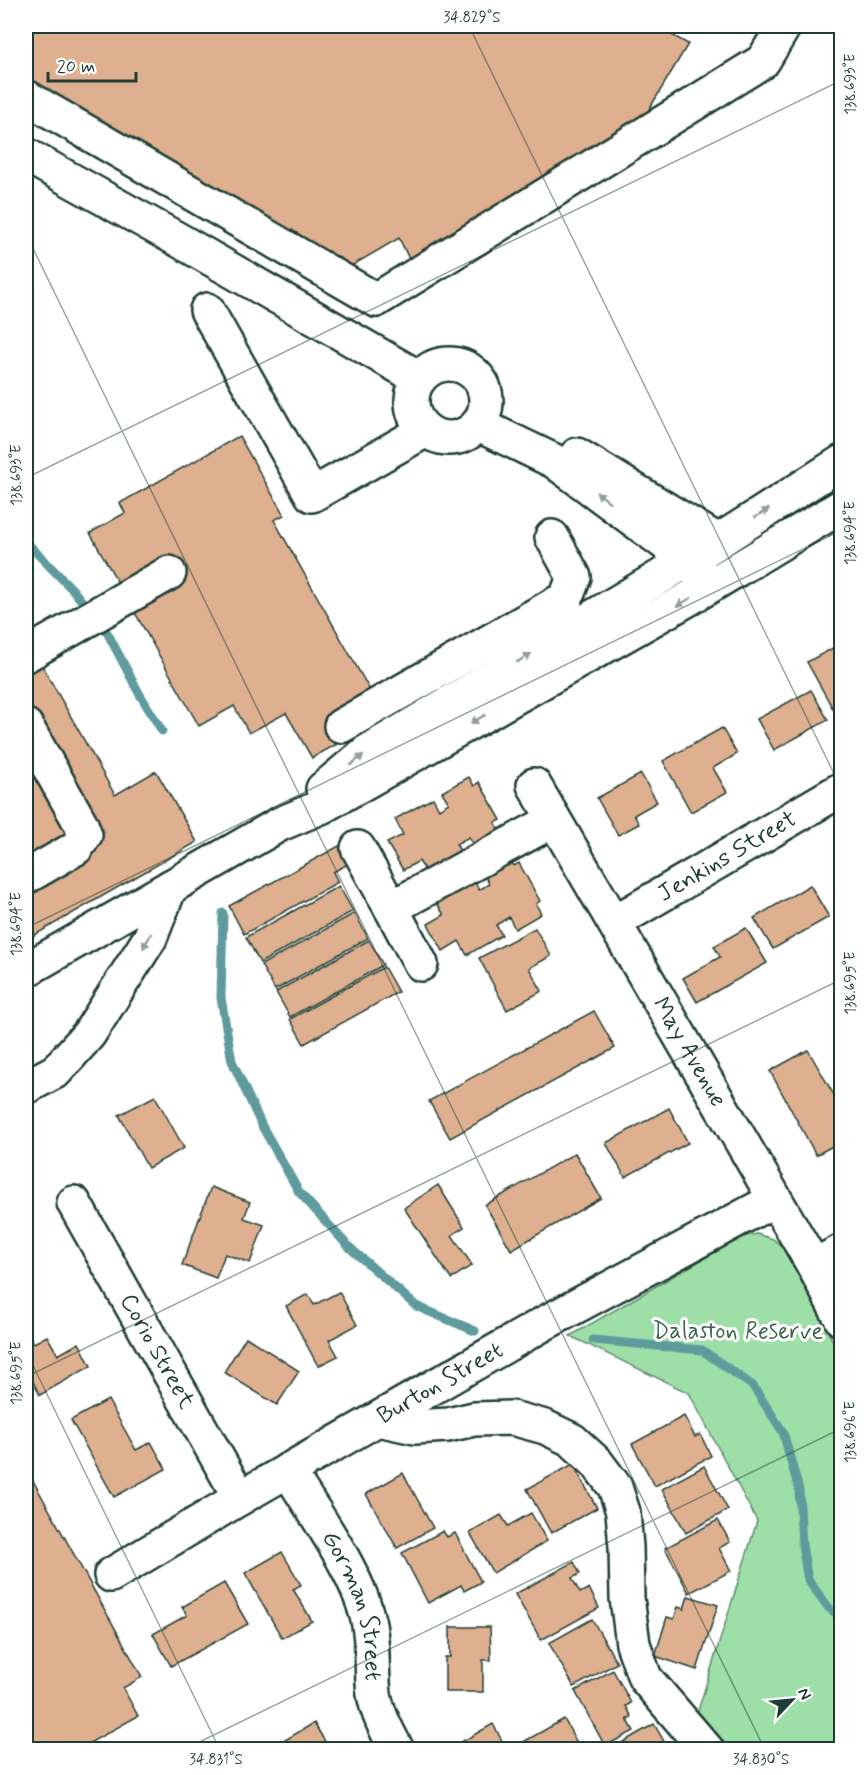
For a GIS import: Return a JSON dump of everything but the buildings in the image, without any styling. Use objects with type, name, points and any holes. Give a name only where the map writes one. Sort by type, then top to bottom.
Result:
[{"type":"street","points":[[26,97],[376,300],[763,61],[784,26]]},
{"type":"street","points":[[26,155],[419,378]]},
{"type":"street","points":[[207,310],[312,495],[426,430]]},
{"type":"street","points":[[450,363],[462,365],[472,371],[486,391],[483,414],[470,432],[447,439],[436,436],[418,422],[411,400],[419,378],[427,370],[450,363]]},
{"type":"street","points":[[483,414],[618,479],[700,552],[715,583]]},
{"type":"street","points":[[483,414],[554,461],[676,552],[700,552]]},
{"type":"street","points":[[280,824],[367,752],[700,552],[842,462]]},
{"type":"street","points":[[26,970],[280,824],[323,806],[715,583],[842,506]]},
{"type":"street","points":[[341,726],[566,598],[574,577],[552,537]]},
{"type":"street","points":[[26,655],[169,573]]},
{"type":"street","points":[[26,726],[85,835],[76,848],[26,877]]},
{"type":"street","name":"May Avenue","points":[[534,785],[774,1200],[828,1259],[842,1320]]},
{"type":"street","name":"Jenkins Street","points":[[615,922],[842,789]]},
{"type":"street","points":[[391,908],[554,820]]},
{"type":"street","points":[[358,848],[421,963]]},
{"type":"street","points":[[26,1087],[56,1071],[89,1034],[150,938],[170,887]]},
{"type":"street","name":"Burton Street","points":[[111,1575],[288,1470],[552,1319],[774,1200]]},
{"type":"street","name":"Corio Street","points":[[74,1203],[240,1498]]},
{"type":"street","points":[[378,1419],[415,1427],[448,1425],[474,1419],[512,1418],[545,1426],[572,1440],[597,1463],[615,1487],[623,1512],[627,1598],[633,1644],[645,1678],[707,1749]]},
{"type":"street","name":"Gorman Street","points":[[288,1470],[352,1577],[367,1616],[373,1650],[374,1696],[387,1731],[397,1749]]},
{"type":"green space","name":"Dalaston Reserve","points":[[757,1234],[773,1239],[785,1249],[841,1357],[841,1749],[721,1749],[697,1714],[757,1521],[689,1393],[570,1336],[741,1237]]},
{"type":"waterway","points":[[26,542],[73,590],[108,634],[162,731]]},
{"type":"waterway","points":[[223,913],[221,998],[232,1061],[262,1126],[299,1192],[349,1247],[416,1306],[475,1331]]},
{"type":"waterway","points":[[593,1340],[702,1350],[753,1386],[783,1432],[799,1490],[802,1545],[808,1580],[829,1608],[842,1618]]}]
